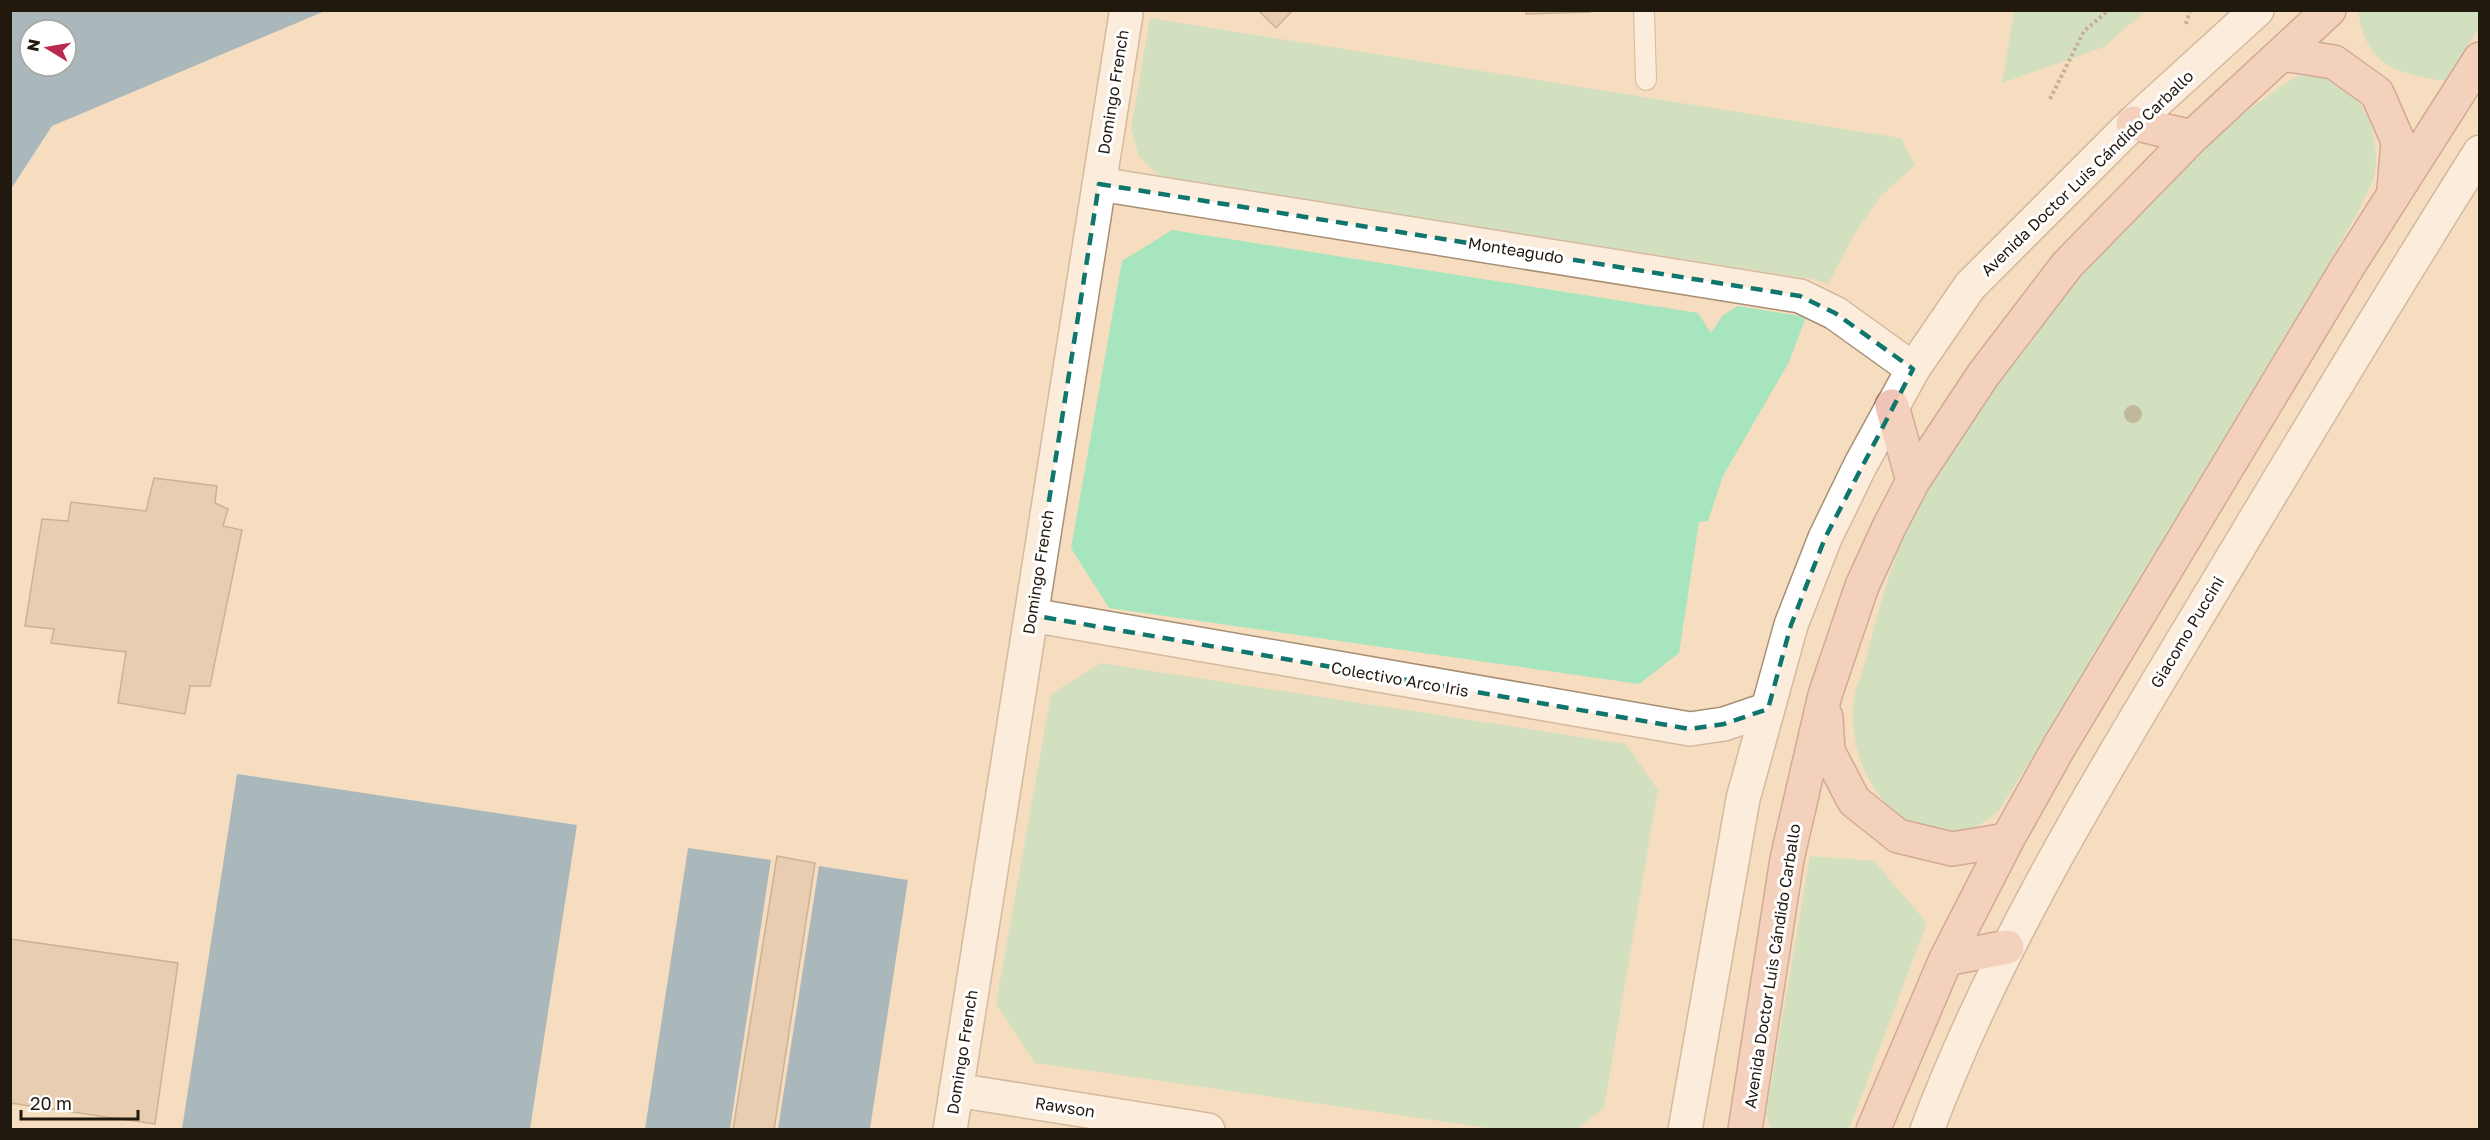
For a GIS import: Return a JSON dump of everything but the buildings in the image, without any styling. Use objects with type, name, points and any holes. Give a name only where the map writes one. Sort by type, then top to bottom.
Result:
[{"type":"main road","name":"Avenida Doctor Luis Cándido Carballo","points":[[1745,1130],[1787,859],[1825,694],[1862,586],[1913,481],[1983,375],[2067,265],[2192,137],[2329,10]]},
{"type":"main road","points":[[2282,54],[2334,62],[2377,93],[2398,141],[2394,194]]},
{"type":"main road","points":[[1874,1130],[1946,959],[2007,840],[2059,747],[2347,268],[2480,59]]},
{"type":"main road","points":[[2133,123],[2192,137]]},
{"type":"main road","points":[[1892,406],[1913,481]]},
{"type":"main road","points":[[1825,694],[1828,751],[1854,801],[1898,836],[1952,849],[2007,840]]},
{"type":"main road","points":[[1946,959],[2007,947]]},
{"type":"street","name":"Avenida Doctor Luis Cándido Carballo","points":[[1685,1130],[1743,799],[1791,625],[1825,538],[1892,406],[1913,369],[1970,286],[2133,123],[2258,10]]},
{"type":"street","name":"Domingo French","points":[[950,1130],[1126,14]]},
{"type":"street","name":"Giacomo Puccini","points":[[1927,1130],[2007,947],[2115,754],[2385,302],[2480,152]]},
{"type":"street","name":"Monteagudo","points":[[1099,184],[1800,296],[1835,313],[1913,369]]},
{"type":"street","name":"Colectivo Arco Iris","points":[[1031,615],[1690,729],[1724,724],[1768,709]]},
{"type":"street","name":"Rawson","points":[[956,1090],[1208,1130]]},
{"type":"lane","points":[[1644,10],[1646,80]]},
{"type":"path","points":[[2050,99],[2084,31],[2109,10]]},
{"type":"highlighted area","points":[[1099,184],[1800,296],[1835,313],[1913,369],[1825,538],[1791,625],[1768,709],[1724,724],[1690,729],[1031,615]]},
{"type":"green space","points":[[2014,10],[2145,11],[2104,47],[2002,83]]},
{"type":"green space","points":[[2358,11],[2479,11],[2479,28],[2446,81],[2413,75],[2387,64],[2368,44]]},
{"type":"green space","points":[[1150,18],[1901,138],[1915,165],[1880,197],[1854,235],[1828,284],[1812,279],[1160,177],[1139,157],[1131,129]]},
{"type":"green space","points":[[2299,75],[2323,78],[2340,85],[2351,93],[2367,116],[2375,143],[2375,171],[2359,210],[2221,453],[1999,811],[1974,827],[1958,831],[1940,830],[1909,821],[1883,801],[1865,772],[1855,739],[1853,707],[1888,578],[1921,497],[1956,439],[1982,403],[2052,312],[2115,236],[2184,165],[2221,132],[2259,102]]},
{"type":"green space","points":[[1172,230],[1698,313],[1711,333],[1723,315],[1738,306],[1806,317],[1789,362],[1723,476],[1708,521],[1699,522],[1679,653],[1639,684],[1109,608],[1071,548],[1122,261]]},
{"type":"green space","points":[[1101,663],[1626,744],[1658,790],[1604,1108],[1577,1129],[1495,1129],[1035,1063],[996,1004],[1051,694]]},
{"type":"green space","points":[[1810,856],[1874,861],[1927,923],[1849,1129],[1771,1129],[1766,1114]]},
{"type":"water","points":[[11,10],[325,10],[325,11],[52,126],[11,189]]},
{"type":"water","points":[[237,774],[577,825],[530,1129],[182,1129]]},
{"type":"water","points":[[688,848],[771,860],[730,1129],[645,1129]]},
{"type":"water","points":[[819,866],[908,880],[870,1129],[778,1129]]}]
